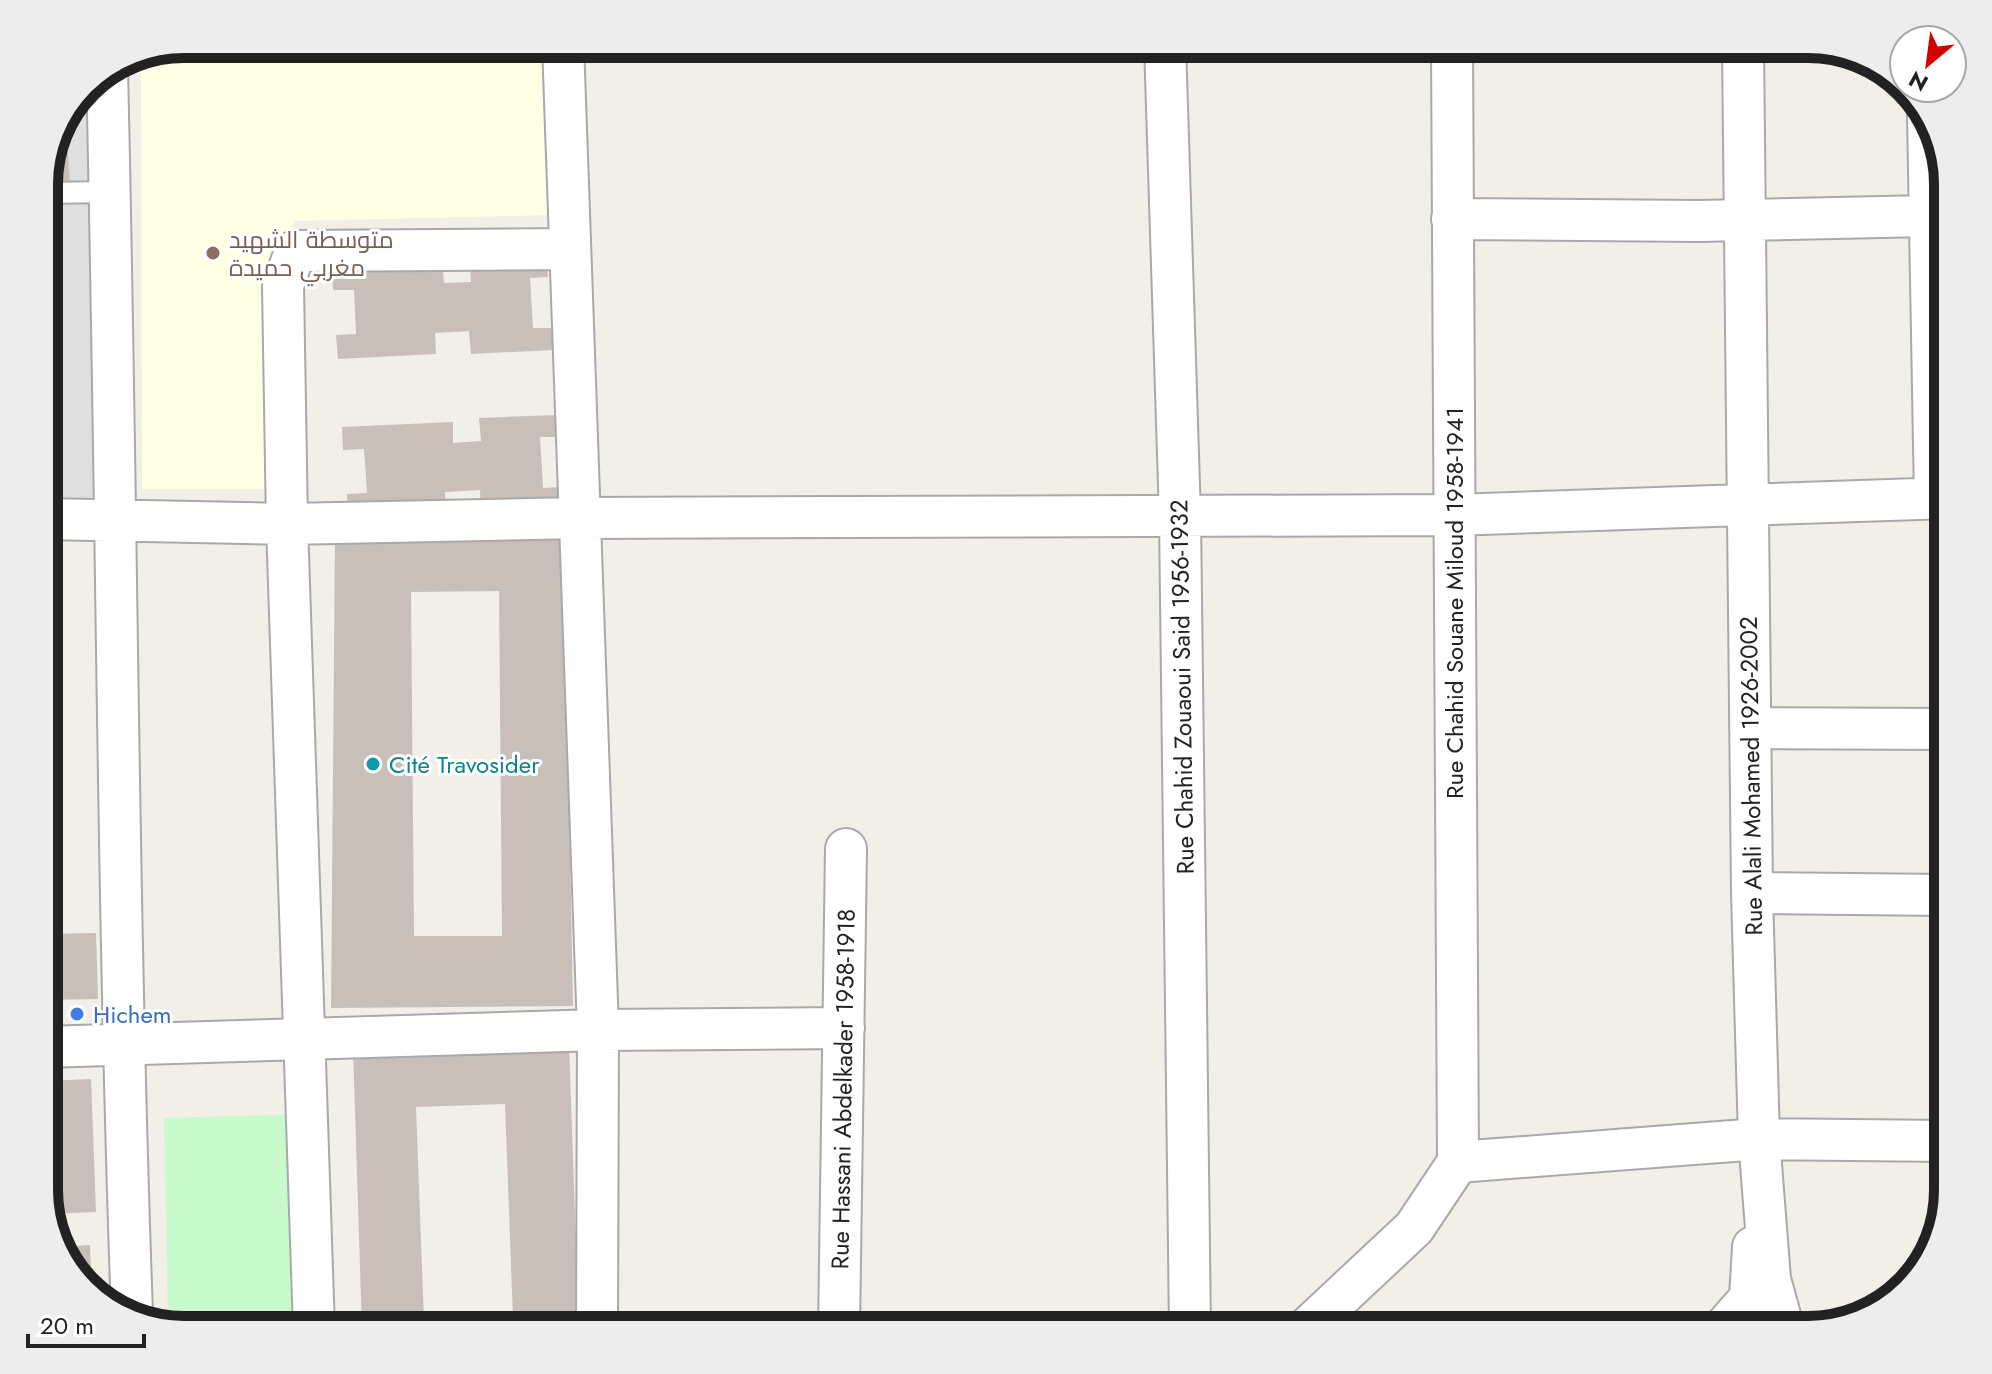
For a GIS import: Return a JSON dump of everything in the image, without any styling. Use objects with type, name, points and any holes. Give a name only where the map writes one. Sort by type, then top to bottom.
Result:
[{"type":"street","points":[[563,58],[598,1030],[597,1316]]},
{"type":"street","name":"Rue Chahid Zouaoui Said 1956-1932","points":[[1165,58],[1180,517],[1190,1316]]},
{"type":"street","name":"Rue Chahid Souane Miloud 1958-1941","points":[[1452,58],[1458,1162]]},
{"type":"street","name":"Rue Alali Mohamed 1926-2002","points":[[1744,58],[1756,220],[1748,506],[1752,893],[1759,1139],[1770,1279],[1780,1316]]},
{"type":"street","points":[[107,85],[118,519],[122,1045],[132,1304]]},
{"type":"street","points":[[1928,146],[1934,337]]},
{"type":"street","points":[[1452,219],[1699,221],[1928,216]]},
{"type":"street","points":[[314,1316],[287,524],[283,286],[295,251],[569,249]]},
{"type":"street","points":[[58,519],[287,524],[579,518],[1453,515],[1934,499]]},
{"type":"street","points":[[1750,728],[1934,729]]},
{"type":"street","name":"Rue Hassani Abdelkader 1958-1918","points":[[839,1316],[846,849]]},
{"type":"street","points":[[1752,893],[1934,895]]},
{"type":"street","points":[[58,1047],[598,1030],[844,1028]]},
{"type":"street","points":[[1734,1316],[1750,1298],[1759,1139]]},
{"type":"street","points":[[1320,1316],[1414,1228],[1458,1162],[1759,1139],[1934,1141]]},
{"type":"lane","points":[[58,193],[110,192]]},
{"type":"shaded area","name":"متوسطة الشهيد مغربي حميدة","points":[[184,58],[548,58],[551,215],[295,221],[276,285],[279,489],[142,489],[141,66],[159,60]]},
{"type":"shaded area","points":[[101,90],[117,506],[58,505],[58,176],[68,136],[79,114]]},
{"type":"green space","points":[[303,1114],[310,1316],[168,1315],[164,1118]]},
{"type":"building","points":[[67,139],[70,185],[58,185],[62,151]]},
{"type":"building","points":[[546,256],[548,277],[530,278],[533,328],[551,328],[553,350],[471,354],[469,331],[435,333],[436,354],[338,359],[336,335],[356,334],[354,290],[333,290],[332,268],[442,262],[444,283],[471,282],[470,260]]},
{"type":"building","points":[[556,415],[557,437],[540,437],[543,488],[561,487],[563,509],[481,513],[480,490],[445,492],[446,513],[348,518],[347,494],[367,493],[364,449],[343,450],[342,427],[453,422],[453,443],[481,441],[479,418]]},
{"type":"building","name":"Cité Travosider","points":[[564,532],[573,1006],[331,1008],[335,533]],"holes":[[[499,591],[502,936],[414,936],[411,592]]]},
{"type":"building","points":[[96,933],[98,999],[58,1000],[58,934]]},
{"type":"building","points":[[569,1043],[579,1316],[513,1316],[505,1104],[416,1107],[424,1316],[362,1316],[353,1048]]},
{"type":"building","points":[[91,1079],[96,1212],[60,1214],[58,1080]]},
{"type":"building","points":[[90,1245],[91,1275],[75,1253],[72,1246]]},
{"type":"place","name":"متوسطة الشهيد مغربي حميدة","points":[[213,253]]},
{"type":"place","name":"Cité Travosider","points":[[373,764]]},
{"type":"place","name":"Hichem","points":[[77,1014]]}]
